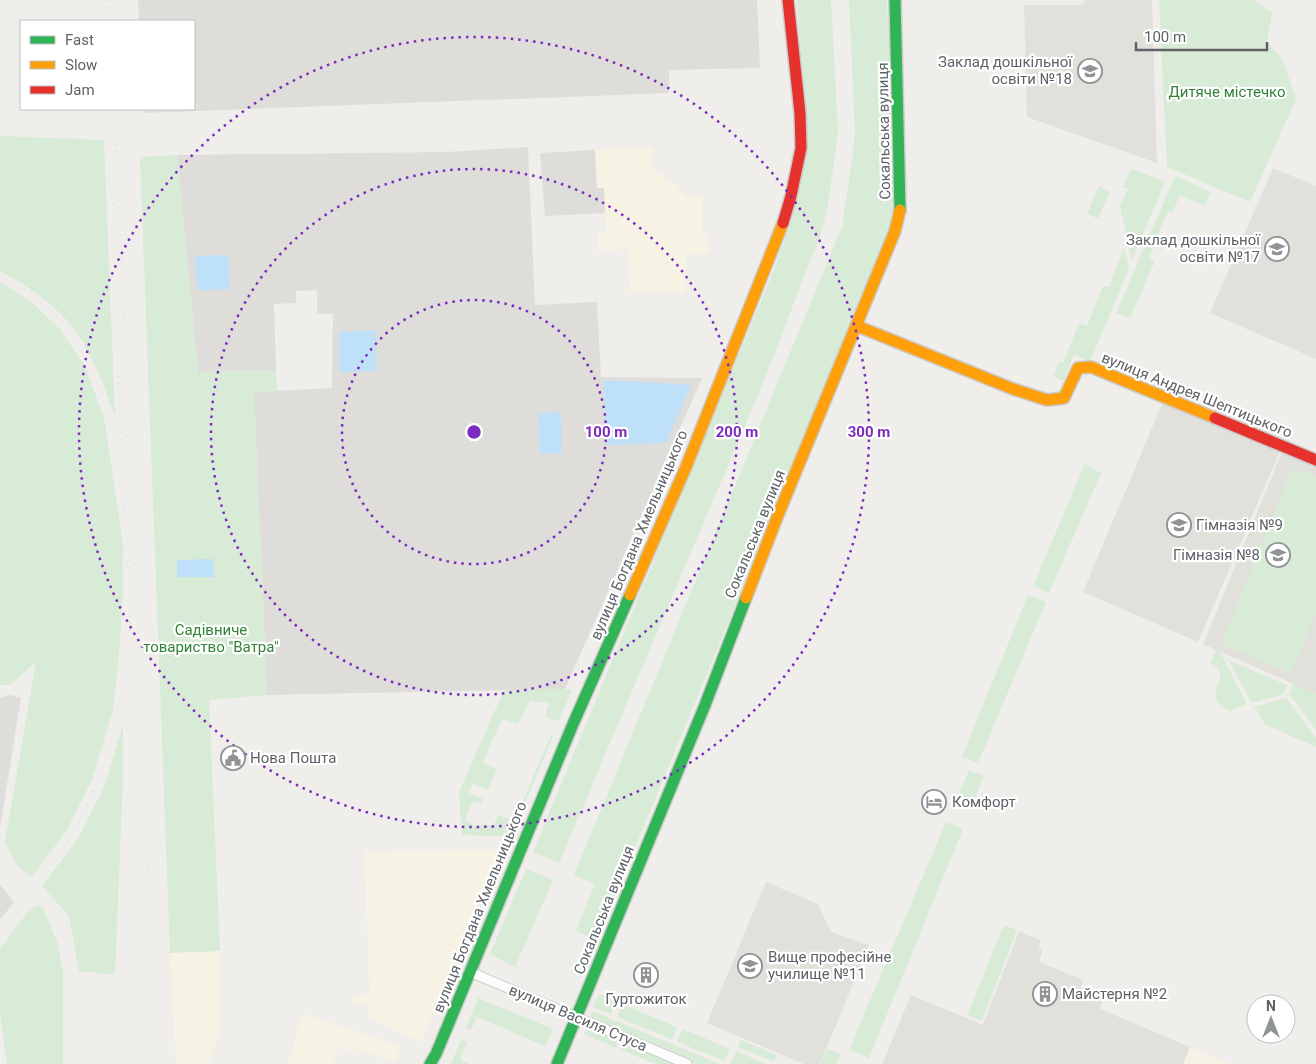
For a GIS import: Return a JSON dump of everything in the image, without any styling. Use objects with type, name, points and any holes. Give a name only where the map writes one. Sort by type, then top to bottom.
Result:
[{"type":"street","name":"вулиця Богдана Хмельницького","points":[[430,1064],[436,1054],[569,733],[686,467],[781,230],[791,196],[801,148],[800,113],[788,0]]},
{"type":"street","name":"Сокальська вулиця","points":[[557,1064],[701,714],[778,515],[857,326],[894,231],[901,207],[895,0]]},
{"type":"street","name":"вулиця Андрея Шептицького","points":[[857,326],[1013,389],[1047,400],[1064,398],[1078,368],[1091,367],[1316,460]]},
{"type":"street","name":"вулиця Василя Стуса","points":[[470,972],[687,1064]]},
{"type":"shaded area","points":[[138,0],[757,0],[760,68],[669,70],[669,93],[144,113],[144,110],[195,110],[195,20],[139,20]]},
{"type":"shaded area","name":"Заклад дошкільної освіти №18","points":[[1084,0],[1152,0],[1157,163],[1027,117],[1024,5],[1083,5]]},
{"type":"shaded area","points":[[528,147],[535,305],[597,302],[601,377],[702,378],[565,689],[267,695],[254,392],[332,388],[333,314],[317,314],[317,290],[296,291],[296,303],[274,304],[276,371],[198,372],[177,155],[447,152]]},
{"type":"shaded area","points":[[652,148],[653,169],[677,186],[685,196],[702,197],[702,232],[707,236],[709,253],[686,255],[685,292],[630,292],[628,249],[598,250],[598,232],[606,232],[604,189],[597,188],[595,150]]},
{"type":"shaded area","points":[[595,150],[597,188],[604,188],[605,213],[545,216],[540,153]]},
{"type":"shaded area","name":"Заклад дошкільної освіти №17","points":[[1273,168],[1316,186],[1316,359],[1210,313]]},
{"type":"shaded area","name":"Гімназія №9","points":[[1162,404],[1280,451],[1198,642],[1083,592]]},
{"type":"shaded area","name":"Гімназія №8","points":[[1282,452],[1316,466],[1316,694],[1203,644]]},
{"type":"shaded area","points":[[10,695],[21,698],[0,827],[0,698]]},
{"type":"shaded area","points":[[499,850],[421,1042],[368,1018],[369,1005],[354,1005],[353,995],[370,994],[364,851]]},
{"type":"shaded area","points":[[766,882],[818,904],[831,932],[869,945],[820,1064],[804,1064],[707,1023]]},
{"type":"shaded area","points":[[0,885],[14,902],[0,920]]},
{"type":"shaded area","points":[[1019,931],[1040,940],[1039,948],[1043,949],[1039,962],[1083,980],[1080,990],[1103,1000],[1100,1009],[1190,1047],[1183,1064],[882,1064],[911,995],[983,1025]]},
{"type":"shaded area","points":[[220,951],[220,1034],[208,1064],[176,1064],[170,953]]},
{"type":"shaded area","points":[[303,1014],[400,1046],[396,1062],[352,1048],[350,1051],[338,1047],[332,1064],[288,1064]]},
{"type":"shaded area","points":[[1190,1047],[1229,1064],[1183,1064]]},
{"type":"green space","points":[[797,0],[831,0],[838,132],[828,206],[821,233],[763,383],[559,863],[533,852],[771,277],[791,222],[802,176],[807,139]]},
{"type":"green space","points":[[849,0],[887,0],[896,200],[888,234],[597,940],[576,931],[595,884],[574,875],[842,227],[855,132]]},
{"type":"green space","name":"Дитяче містечко","points":[[1159,0],[1254,0],[1272,13],[1267,42],[1282,58],[1296,99],[1250,202],[1167,167]]},
{"type":"green space","points":[[0,136],[104,140],[115,417],[93,361],[75,330],[59,312],[41,297],[0,271]]},
{"type":"green space","name":"Садівниче товариство \"Ватра\"","points":[[177,155],[198,372],[276,371],[277,391],[254,392],[267,695],[209,700],[220,951],[170,953],[140,157]]},
{"type":"green space","points":[[1131,169],[1165,182],[1132,260],[1120,206],[1128,189],[1123,187]]},
{"type":"green space","points":[[1175,176],[1211,192],[1205,206],[1180,195],[1172,213],[1168,211],[1149,258],[1155,261],[1130,318],[1116,313]]},
{"type":"green space","points":[[1099,186],[1110,192],[1098,219],[1087,213]]},
{"type":"green space","points":[[1124,247],[1129,268],[1090,362],[1074,355],[1063,381],[1053,376],[1059,362],[1063,363],[1079,323],[1087,326],[1103,286],[1109,287]]},
{"type":"green space","points":[[0,282],[29,300],[60,329],[85,367],[104,417],[123,544],[123,596],[113,710],[92,780],[67,830],[32,877],[17,865],[5,842],[36,662],[10,685],[0,685]]},
{"type":"green space","points":[[1085,464],[1101,473],[1049,593],[1033,586]]},
{"type":"green space","name":"Гімназія №8","points":[[1293,467],[1316,477],[1316,614],[1291,674],[1221,644]]},
{"type":"green space","points":[[1028,595],[1046,602],[978,763],[962,757]]},
{"type":"green space","points":[[1216,650],[1220,652],[1247,704],[1230,711],[1220,705],[1216,699],[1220,674],[1217,668],[1210,663]]},
{"type":"green space","points":[[1228,660],[1287,685],[1283,694],[1252,703]]},
{"type":"green space","points":[[1294,684],[1316,694],[1316,730],[1289,694]]},
{"type":"green space","points":[[504,690],[572,690],[559,721],[545,717],[549,703],[530,701],[518,724],[502,719],[482,763],[497,769],[488,790],[472,784],[469,793],[483,799],[481,803],[472,801],[465,819],[473,825],[494,825],[498,815],[512,820],[506,836],[462,835],[459,792]]},
{"type":"green space","points":[[1286,698],[1316,738],[1316,747],[1266,725],[1254,707]]},
{"type":"green space","points":[[123,723],[123,777],[115,975],[79,971],[69,916],[42,886],[78,838],[105,785]]},
{"type":"green space","points":[[551,735],[553,736],[522,811],[519,810]]},
{"type":"green space","points":[[969,770],[984,776],[973,802],[958,796]]},
{"type":"green space","points":[[946,822],[963,829],[869,1058],[849,1050]]},
{"type":"green space","points":[[526,869],[553,880],[515,967],[490,954]]},
{"type":"green space","points":[[42,905],[57,942],[63,972],[63,1064],[7,1064],[0,1012],[0,949],[30,909]]},
{"type":"green space","points":[[1004,925],[1017,930],[982,1021],[967,1015]]},
{"type":"green space","points":[[599,994],[616,1001],[611,1014],[593,1007]]},
{"type":"green space","points":[[478,998],[553,1029],[545,1046],[477,1017],[471,1030],[466,1028]]},
{"type":"green space","points":[[622,1004],[677,1027],[672,1039],[617,1017]]},
{"type":"green space","points":[[592,1011],[720,1064],[697,1064],[589,1020]]},
{"type":"green space","points":[[586,1029],[618,1041],[616,1048],[584,1034]]},
{"type":"green space","points":[[683,1029],[730,1049],[725,1061],[677,1042]]},
{"type":"green space","points":[[461,1040],[467,1042],[460,1060],[470,1064],[451,1064]]},
{"type":"green space","points":[[741,1040],[777,1055],[774,1062],[738,1047]]},
{"type":"green space","points":[[625,1041],[679,1064],[656,1064],[621,1050]]},
{"type":"green space","points":[[827,1049],[840,1054],[836,1064],[821,1064]]},
{"type":"green space","points":[[736,1051],[766,1064],[730,1064]]},
{"type":"water","points":[[228,255],[230,289],[197,290],[195,256]]},
{"type":"water","points":[[376,330],[376,371],[339,372],[339,332]]},
{"type":"water","points":[[604,380],[691,385],[666,443],[606,445]]},
{"type":"water","points":[[561,412],[562,453],[540,454],[538,413]]},
{"type":"water","points":[[213,559],[214,577],[177,577],[177,560]]},
{"type":"railway","points":[[109,0],[110,20]]},
{"type":"railway","points":[[114,110],[146,804],[152,1064]]},
{"type":"railway","points":[[0,275],[27,291],[65,326],[87,361],[103,400],[114,443],[121,488],[126,534],[132,664]]},
{"type":"railway","points":[[116,327],[122,457]]},
{"type":"railway","points":[[0,931],[48,871],[85,811],[110,743],[120,696],[125,647]]},
{"type":"traffic: fast","points":[[895,0],[900,210]]},
{"type":"traffic: fast","points":[[430,1064],[436,1054],[573,724],[630,595]]},
{"type":"traffic: fast","points":[[557,1064],[705,705],[746,598]]},
{"type":"traffic: slow","points":[[746,598],[778,515],[895,231],[900,210]]},
{"type":"traffic: slow","points":[[630,595],[686,467],[783,223]]},
{"type":"traffic: slow","points":[[857,326],[1013,389],[1047,400],[1064,398],[1078,368],[1091,367],[1215,418]]},
{"type":"traffic: jam","points":[[783,223],[801,148],[800,113],[788,0]]},
{"type":"traffic: jam","points":[[1215,418],[1316,460]]},
{"type":"place","name":"Заклад дошкільної освіти №18","points":[[1090,71]]},
{"type":"place","name":"Заклад дошкільної освіти №17","points":[[1277,249]]},
{"type":"place","name":"Гімназія №9","points":[[1179,525]]},
{"type":"place","name":"Гімназія №8","points":[[1278,555]]},
{"type":"place","name":"Нова Пошта","points":[[233,758]]},
{"type":"place","name":"Комфорт","points":[[934,802]]},
{"type":"place","name":"Вище професійне училище №11","points":[[750,966]]},
{"type":"place","name":"Гуртожиток","points":[[646,975]]},
{"type":"place","name":"Майстерня №2","points":[[1045,994]]}]
